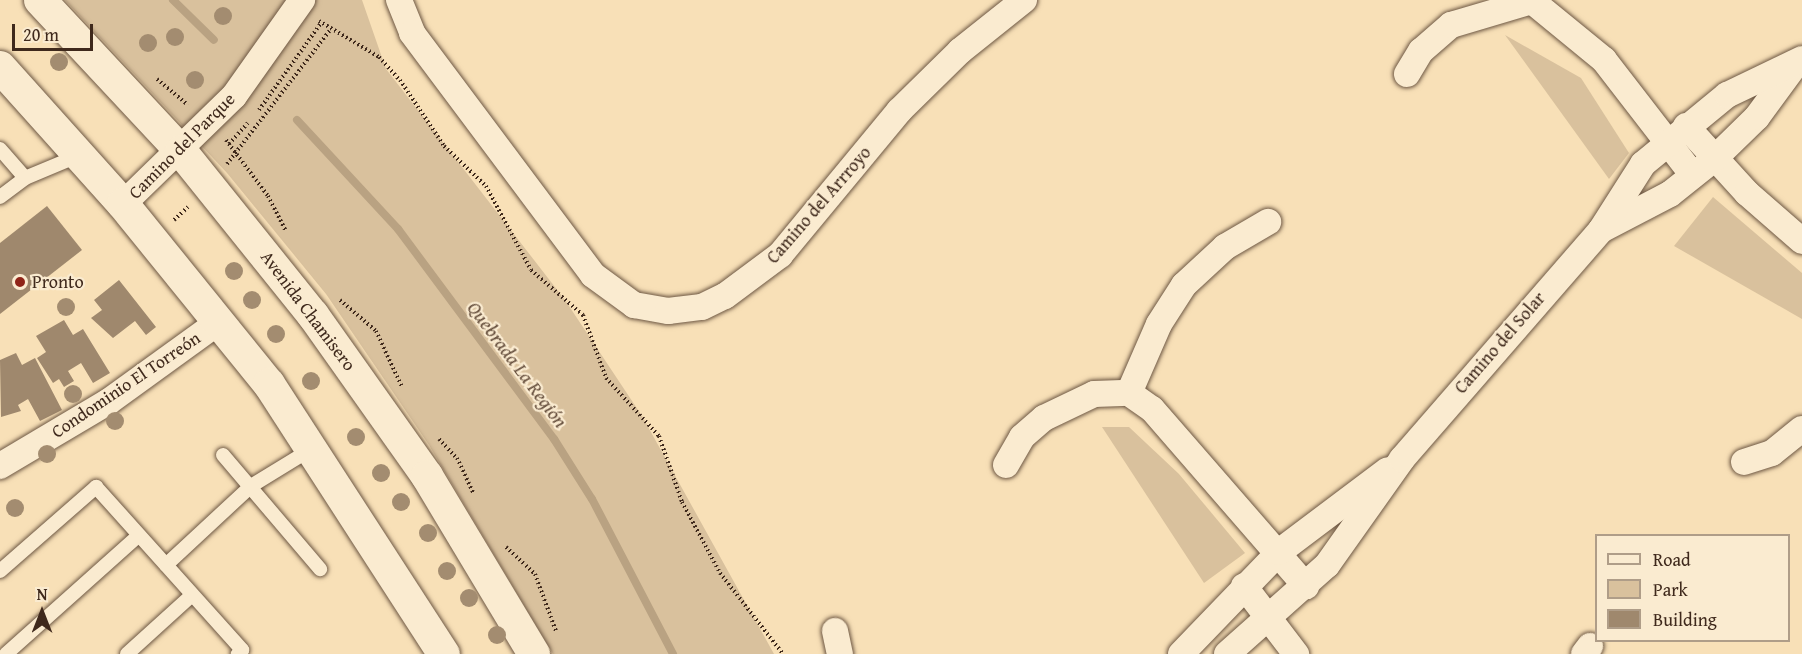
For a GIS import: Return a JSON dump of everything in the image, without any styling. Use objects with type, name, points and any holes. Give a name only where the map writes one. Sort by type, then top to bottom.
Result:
[{"type":"street","name":"Avenida Chamisero","points":[[40,0],[181,151],[387,418],[534,654]]},
{"type":"street","name":"Camino del Parque","points":[[123,204],[181,151],[234,96],[302,0]]},
{"type":"street","name":"Camino del Arrroyo","points":[[399,0],[412,33],[593,275],[634,305],[668,311],[702,307],[725,296],[780,255],[907,103],[960,51],[1024,0]]},
{"type":"street","points":[[1407,74],[1421,51],[1451,25],[1532,0],[1604,60],[1677,134],[1714,159],[1802,241]]},
{"type":"street","name":"Camino del Solar","points":[[1227,654],[1270,621],[1338,552],[1402,459],[1601,230],[1630,179],[1677,134],[1727,95],[1799,62]]},
{"type":"street","name":"Camino del Solar","points":[[1601,230],[1654,205],[1714,159],[1757,117],[1799,62]]},
{"type":"street","points":[[0,67],[81,154],[220,321],[313,448],[444,654]]},
{"type":"street","points":[[1677,134],[1694,175]]},
{"type":"street","points":[[1128,393],[1159,324],[1184,285],[1225,247],[1268,222]]},
{"type":"street","name":"Condominio El Torreón","points":[[0,466],[108,402],[220,321]]},
{"type":"street","points":[[1006,465],[1022,437],[1044,418],[1094,394],[1128,393],[1152,409],[1279,552],[1306,586]]},
{"type":"street","points":[[1744,462],[1772,453],[1802,429]]},
{"type":"street","name":"Camino del Solar","points":[[1181,654],[1279,552],[1402,459]]},
{"type":"street","points":[[1244,586],[1296,654]]},
{"type":"lane","points":[[0,149],[25,178]]},
{"type":"lane","points":[[0,197],[25,178],[81,154]]},
{"type":"lane","points":[[166,565],[251,486],[313,448]]},
{"type":"lane","points":[[223,454],[320,569]]},
{"type":"lane","points":[[0,571],[96,487],[242,650],[238,654]]},
{"type":"lane","points":[[6,654],[139,535]]},
{"type":"lane","points":[[127,654],[192,595]]},
{"type":"path","points":[[229,144],[285,78],[321,23],[379,57],[400,80],[444,146],[486,186],[531,270],[583,315],[606,378],[659,436],[682,502],[720,573],[783,654]]},
{"type":"path","points":[[153,239],[210,187],[330,29]]},
{"type":"green space","points":[[65,0],[362,0],[386,69],[565,300],[642,416],[774,654],[553,654],[429,445],[326,294],[227,173]]},
{"type":"green space","points":[[1505,35],[1581,78],[1629,153],[1609,179]]},
{"type":"green space","points":[[1713,197],[1802,273],[1802,319],[1674,246]]},
{"type":"green space","points":[[1102,427],[1129,427],[1179,474],[1245,553],[1204,583]]},
{"type":"building","name":"Pronto","points":[[47,206],[82,250],[0,314],[0,243]]},
{"type":"building","points":[[119,280],[156,327],[146,335],[135,321],[113,338],[91,318],[102,310],[94,300]]},
{"type":"building","points":[[64,320],[73,335],[83,329],[110,373],[93,383],[81,363],[68,371],[74,381],[64,387],[59,379],[53,383],[37,358],[46,352],[36,336]]},
{"type":"building","points":[[16,353],[22,365],[35,358],[62,410],[40,421],[28,399],[18,405],[21,411],[1,417],[0,360]]},
{"type":"waterway","name":"Quebrada La Región","points":[[173,0],[214,40]]},
{"type":"waterway","name":"Quebrada La Región","points":[[297,120],[398,229],[554,439],[592,499],[673,654]]},
{"type":"place","name":"Pronto","points":[[20,282]]}]
